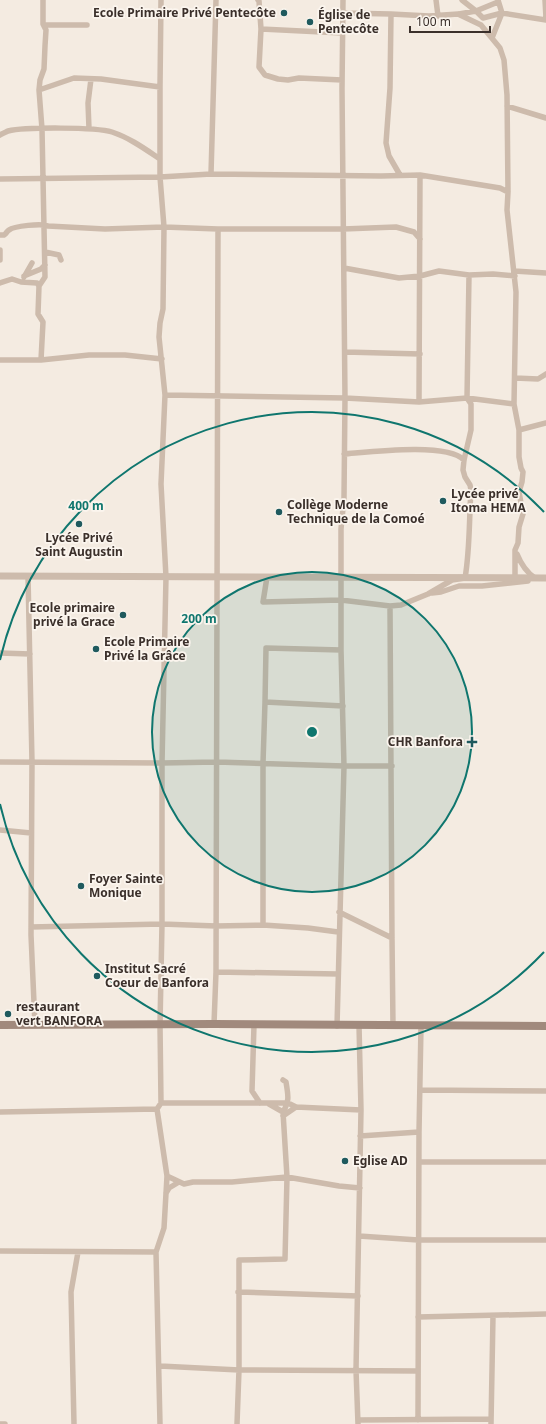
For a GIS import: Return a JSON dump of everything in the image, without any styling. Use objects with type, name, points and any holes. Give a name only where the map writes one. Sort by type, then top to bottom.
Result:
[{"type":"main road","points":[[0,1025],[214,1024],[337,1026],[546,1026]]},
{"type":"street","points":[[41,360],[43,322],[38,314],[39,286],[45,277],[42,129],[39,90],[40,80],[44,69],[46,30],[44,26],[43,0]]},
{"type":"street","points":[[160,1424],[160,1366],[156,1252],[164,1228],[167,1176],[157,1109],[161,1103],[160,1025],[162,924],[162,763],[166,576],[161,484],[165,395],[160,337],[160,323],[163,309],[164,226],[160,177],[162,0]]},
{"type":"street","points":[[211,174],[216,0]]},
{"type":"street","points":[[258,0],[261,29],[259,67],[265,75],[288,80],[299,78],[342,80]]},
{"type":"street","points":[[337,1026],[338,932],[344,766],[341,650],[341,529],[344,498],[345,398],[342,80],[343,0]]},
{"type":"street","points":[[436,0],[438,16]]},
{"type":"street","points":[[462,0],[483,18]]},
{"type":"street","points":[[483,18],[502,13],[546,19],[545,0]]},
{"type":"street","points":[[342,13],[438,16],[476,11],[498,1],[502,13],[492,38]]},
{"type":"street","points":[[391,14],[390,88],[386,143],[388,156],[400,176]]},
{"type":"street","points":[[458,14],[481,25],[500,48],[504,60],[507,106],[507,210],[514,273],[516,328],[514,404],[519,430],[519,457],[523,472],[519,492],[523,514],[519,527],[518,544],[515,550],[515,578]]},
{"type":"street","points":[[481,25],[483,18]]},
{"type":"street","points":[[44,26],[87,25]]},
{"type":"street","points":[[261,29],[342,32]]},
{"type":"street","points":[[39,90],[74,78],[160,87]]},
{"type":"street","points":[[89,129],[88,103],[90,79]]},
{"type":"street","points":[[507,106],[546,118]]},
{"type":"street","points":[[0,135],[14,130],[42,129],[89,129],[111,132],[135,143],[160,159]]},
{"type":"street","points":[[0,179],[160,177],[211,174],[343,176],[420,175],[500,188],[508,192]]},
{"type":"street","points":[[419,402],[420,175]]},
{"type":"street","points":[[406,229],[413,227],[420,221]]},
{"type":"street","points":[[0,235],[4,235],[9,230],[22,227],[44,225],[105,228],[164,226],[218,229],[343,229],[385,227],[406,229],[414,232],[420,239]]},
{"type":"street","points":[[214,1024],[216,972],[218,229]]},
{"type":"street","points":[[0,250],[0,260]]},
{"type":"street","points":[[45,252],[59,255],[61,260]]},
{"type":"street","points":[[21,282],[32,263]]},
{"type":"street","points":[[24,276],[41,269],[45,265]]},
{"type":"street","points":[[344,268],[395,277],[410,278],[439,271],[469,275],[546,273]]},
{"type":"street","points":[[464,578],[468,560],[467,547],[471,490],[463,470],[471,430],[471,404],[467,398],[469,275]]},
{"type":"street","points":[[0,283],[12,279],[21,282],[37,283],[39,286]]},
{"type":"street","points":[[345,352],[420,354]]},
{"type":"street","points":[[0,360],[41,360],[89,355],[125,355],[162,359]]},
{"type":"street","points":[[514,378],[538,379],[546,374]]},
{"type":"street","points":[[165,395],[345,398],[419,402],[467,398],[514,404]]},
{"type":"street","points":[[519,430],[546,422]]},
{"type":"street","points":[[344,454],[423,448],[457,454],[464,460]]},
{"type":"street","points":[[515,550],[523,568],[528,574],[541,578]]},
{"type":"street","points":[[0,576],[541,578]]},
{"type":"street","points":[[28,576],[32,762],[31,927],[35,1025]]},
{"type":"street","points":[[267,577],[263,602],[341,600],[390,606],[401,605],[428,594],[452,580],[464,578]]},
{"type":"street","points":[[428,594],[441,592],[458,586],[482,586],[541,578]]},
{"type":"street","points":[[390,606],[393,1026]]},
{"type":"street","points":[[263,925],[263,763],[266,648],[341,650]]},
{"type":"street","points":[[0,653],[30,654]]},
{"type":"street","points":[[265,702],[343,706]]},
{"type":"street","points":[[0,762],[217,762],[392,766]]},
{"type":"street","points":[[0,830],[31,833]]},
{"type":"street","points":[[339,912],[392,938]]},
{"type":"street","points":[[31,927],[162,924],[216,926],[263,925],[338,932]]},
{"type":"street","points":[[216,972],[338,974]]},
{"type":"street","points":[[248,1104],[252,1091],[254,1025]]},
{"type":"street","points":[[359,1025],[361,1110],[356,1370],[358,1422],[418,1420],[491,1421],[493,1316]]},
{"type":"street","points":[[418,1420],[418,1240],[421,1026]]},
{"type":"street","points":[[237,1424],[239,1370],[239,1260],[285,1259],[287,1177],[283,1114],[288,1103],[288,1094],[286,1082],[283,1080]]},
{"type":"street","points":[[420,1090],[546,1091]]},
{"type":"street","points":[[252,1091],[260,1103]]},
{"type":"street","points":[[161,1103],[288,1103],[296,1107],[361,1110]]},
{"type":"street","points":[[267,1103],[283,1114]]},
{"type":"street","points":[[283,1114],[296,1107]]},
{"type":"street","points":[[0,1112],[157,1109]]},
{"type":"street","points":[[360,1136],[419,1132]]},
{"type":"street","points":[[420,1162],[546,1162]]},
{"type":"street","points":[[167,1176],[184,1184],[193,1182],[232,1182],[287,1177],[360,1188]]},
{"type":"street","points":[[166,1193],[169,1188],[179,1182]]},
{"type":"street","points":[[359,1236],[418,1240],[546,1240]]},
{"type":"street","points":[[0,1251],[156,1252]]},
{"type":"street","points":[[74,1424],[71,1292],[78,1252]]},
{"type":"street","points":[[238,1292],[358,1296]]},
{"type":"street","points":[[418,1317],[546,1314]]},
{"type":"street","points":[[160,1366],[239,1370],[418,1371]]},
{"type":"street","points":[[0,1424],[5,1424]]},
{"type":"place","name":"Ecole Primaire Privé Pentecôte","points":[[284,13]]},
{"type":"place","name":"Église de Pentecôte","points":[[310,22]]},
{"type":"place","name":"Lycée privé Itoma HEMA","points":[[443,501]]},
{"type":"place","name":"Collège Moderne Technique de la Comoé","points":[[279,512]]},
{"type":"place","name":"Lycée Privé Saint Augustin","points":[[79,524]]},
{"type":"place","name":"Ecole primaire privé la Grace","points":[[123,615]]},
{"type":"place","name":"Ecole Primaire Privé la Grâce","points":[[96,649]]},
{"type":"place","name":"CHR Banfora","points":[[472,742]]},
{"type":"place","name":"Foyer Sainte Monique","points":[[81,886]]},
{"type":"place","name":"Institut Sacré Coeur de Banfora","points":[[97,976]]},
{"type":"place","name":"restaurant vert BANFORA","points":[[8,1014]]},
{"type":"place","name":"Eglise AD","points":[[345,1161]]}]
